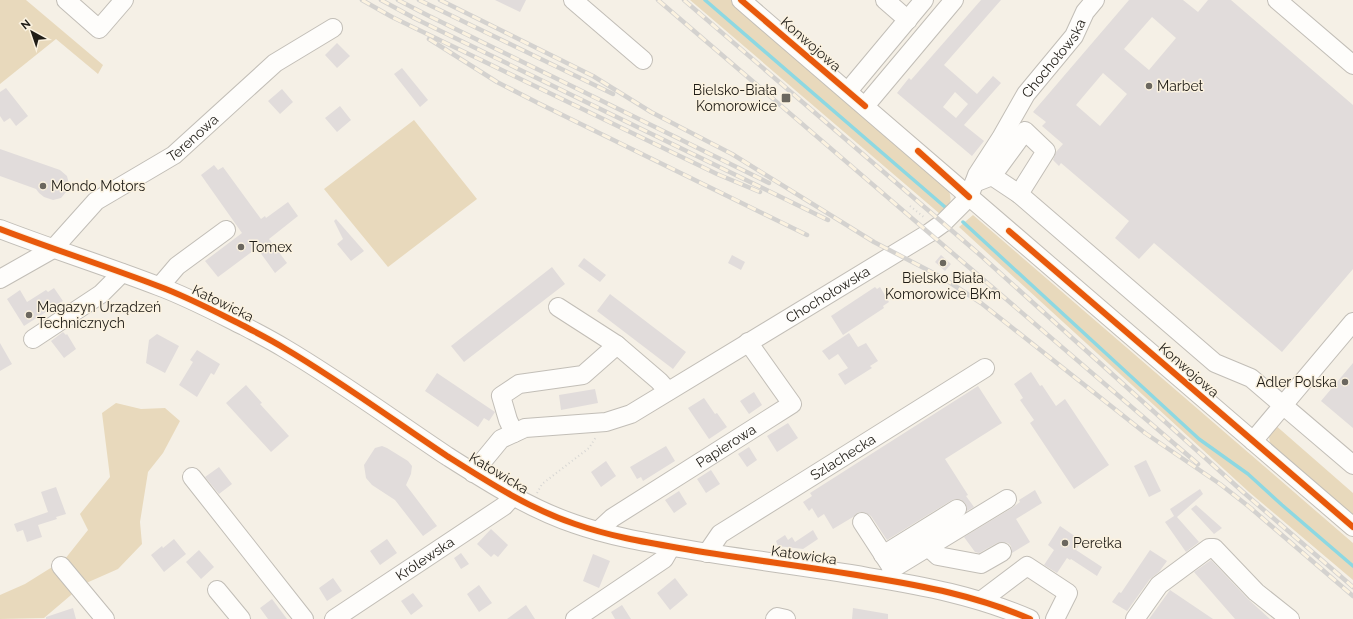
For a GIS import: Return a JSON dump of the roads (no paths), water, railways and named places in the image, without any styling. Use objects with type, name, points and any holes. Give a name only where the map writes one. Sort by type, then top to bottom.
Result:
[{"type":"street","points":[[66,0],[100,29],[124,0]]},
{"type":"street","points":[[573,0],[643,60]]},
{"type":"street","name":"Konwojowa","points":[[741,0],[948,177],[972,190],[1253,441],[1353,527]]},
{"type":"street","points":[[885,0],[908,20]]},
{"type":"street","points":[[848,91],[924,0]]},
{"type":"street","points":[[864,106],[954,0]]},
{"type":"street","name":"Chochołowska","points":[[473,473],[501,439],[525,428],[606,422],[631,414],[936,228],[956,211],[972,190],[977,175],[1001,138],[1026,94],[1074,36],[1085,12],[1095,0]]},
{"type":"street","points":[[1277,0],[1353,65]]},
{"type":"street","name":"Terenowa","points":[[0,279],[53,249],[96,201],[174,155],[275,63],[334,28]]},
{"type":"street","points":[[972,190],[992,176],[1025,131],[1046,151],[1019,194]]},
{"type":"street","points":[[992,176],[1019,194],[1215,363],[1251,378],[1353,466]]},
{"type":"street","name":"Katowicka","points":[[0,229],[160,286],[218,312],[282,346],[340,383],[473,473],[531,506],[573,524],[671,547],[707,553],[888,568],[939,590],[982,600],[1030,619]]},
{"type":"street","points":[[160,286],[178,266],[226,230]]},
{"type":"street","points":[[32,339],[101,294],[122,273]]},
{"type":"street","points":[[558,307],[617,345],[659,381],[668,391]]},
{"type":"street","points":[[1253,441],[1353,322]]},
{"type":"street","name":"Papierowa","points":[[598,531],[612,518],[792,404],[748,342]]},
{"type":"street","points":[[514,433],[508,420],[501,396],[519,384],[584,375],[617,345]]},
{"type":"street","name":"Szlachecka","points":[[707,553],[720,534],[986,368]]},
{"type":"street","points":[[192,477],[304,619]]},
{"type":"street","name":"Królewska","points":[[334,619],[504,506],[513,496]]},
{"type":"street","points":[[888,568],[928,547],[1007,499]]},
{"type":"street","points":[[888,568],[957,509]]},
{"type":"street","points":[[862,522],[888,568]]},
{"type":"street","points":[[575,619],[664,559],[671,547]]},
{"type":"street","points":[[928,547],[938,556],[980,564],[1002,552]]},
{"type":"street","points":[[1135,619],[1159,585],[1209,548],[1214,548],[1256,592],[1290,619]]},
{"type":"street","points":[[61,566],[105,619]]},
{"type":"street","points":[[982,600],[1027,566],[1068,593],[1055,619]]},
{"type":"street","points":[[217,590],[241,619]]},
{"type":"street","points":[[775,619],[777,617],[786,619]]},
{"type":"waterway","points":[[705,0],[945,207]]},
{"type":"waterway","points":[[963,222],[1199,439],[1248,474],[1353,566]]},
{"type":"railway","points":[[362,0],[392,17],[717,174],[760,192]]},
{"type":"railway","points":[[381,0],[416,19],[828,220]]},
{"type":"railway","points":[[398,0],[769,183]]},
{"type":"railway","points":[[419,0],[613,94]]},
{"type":"railway","points":[[440,0],[593,76],[651,112],[732,154],[874,242],[943,278],[981,303],[1145,433],[1220,484],[1252,509]]},
{"type":"railway","points":[[658,0],[1198,464]]},
{"type":"railway","points":[[684,0],[979,254],[1243,492],[1353,587]]},
{"type":"railway","points":[[429,39],[497,82],[807,235]]},
{"type":"railway","points":[[1247,505],[1353,596]]},
{"type":"place","name":"Marbet","points":[[1149,86]]},
{"type":"place","name":"Bielsko-Biała Komorowice","points":[[786,98]]},
{"type":"place","name":"Mondo Motors","points":[[43,186]]},
{"type":"place","name":"Tomex","points":[[241,247]]},
{"type":"place","name":"Bielsko Biała Komorowice BKm","points":[[943,263]]},
{"type":"place","name":"Magazyn Urządzeń Technicznych","points":[[29,315]]},
{"type":"place","name":"Adler Polska","points":[[1345,382]]},
{"type":"place","name":"Perełka","points":[[1065,543]]}]
